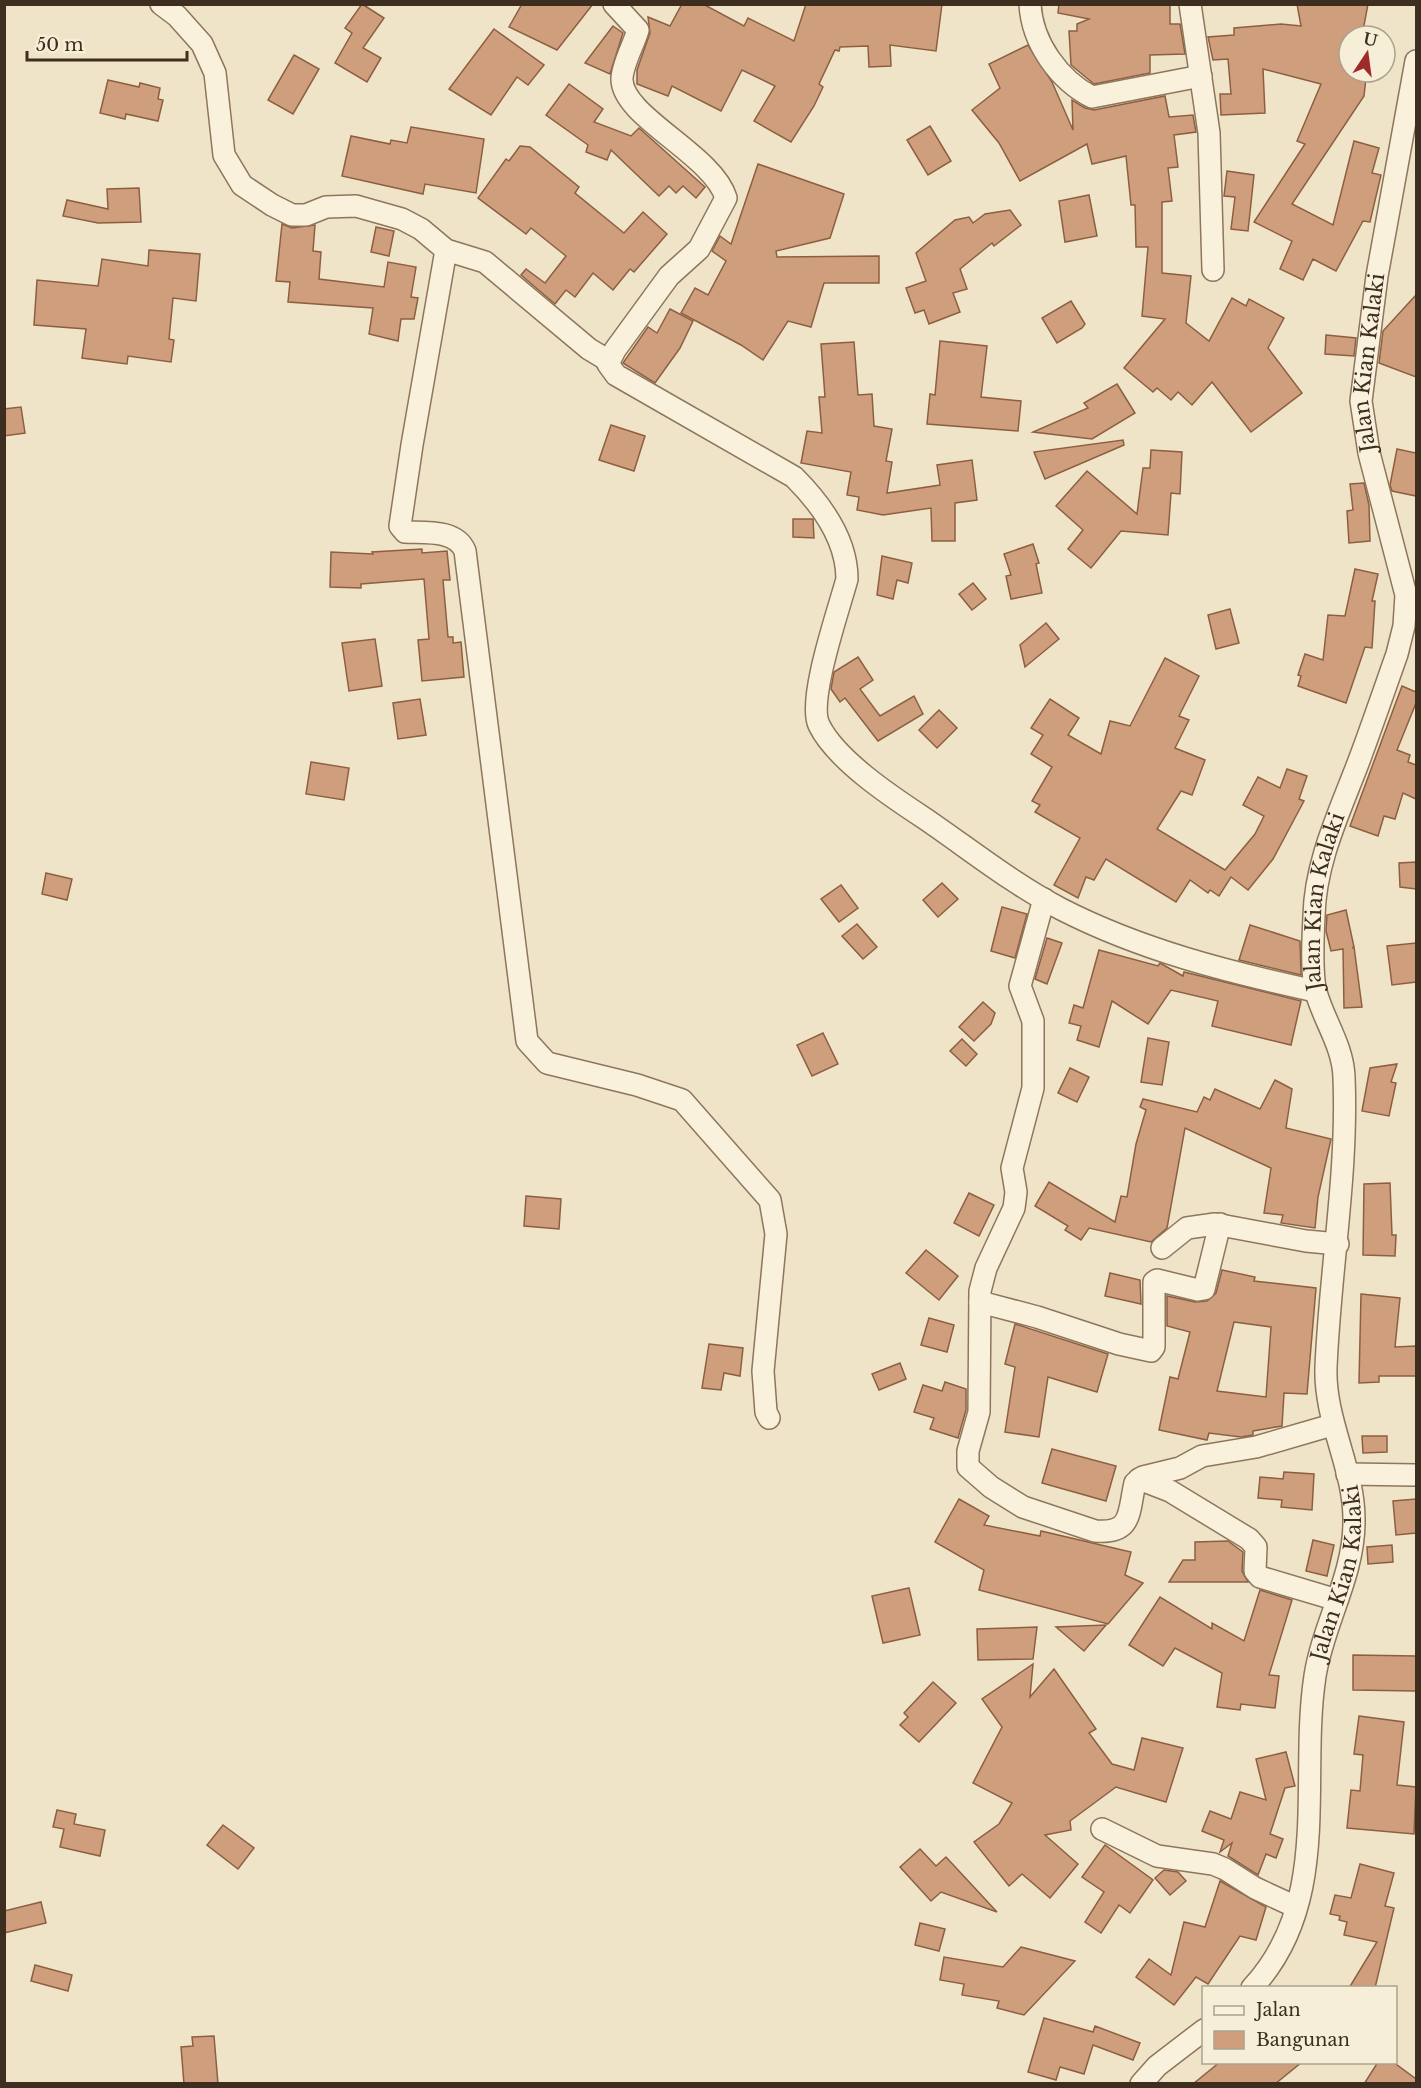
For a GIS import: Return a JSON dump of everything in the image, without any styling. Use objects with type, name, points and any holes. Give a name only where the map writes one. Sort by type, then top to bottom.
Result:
[{"type":"street","points":[[161,4],[177,16],[202,44],[215,73],[224,155],[242,185],[272,206],[292,214],[306,214],[326,207],[356,206],[380,211],[422,229],[446,250],[485,262],[589,348],[609,361],[616,375],[775,464],[794,477],[813,496],[833,527],[847,565],[847,579],[817,688],[818,725],[832,743],[868,779],[1044,899],[1123,936],[1202,965],[1315,991]]},
{"type":"street","points":[[609,361],[669,276],[699,249],[726,198],[723,187],[712,171],[636,108],[625,94],[622,78],[638,30],[614,4]]},
{"type":"street","points":[[1030,4],[1031,18],[1049,57],[1065,79],[1092,97],[1201,76]]},
{"type":"street","points":[[1190,4],[1209,134],[1213,270]]},
{"type":"street","name":"Jalan Kian Kalaki","points":[[1254,1986],[1264,1975],[1279,1950],[1296,1907],[1306,1872],[1315,1674],[1348,1560],[1354,1524],[1347,1474],[1332,1425],[1326,1376],[1344,1150],[1344,1072],[1336,1040],[1315,991],[1314,914],[1323,856],[1397,654],[1404,626],[1406,595],[1369,453],[1361,401],[1363,371],[1377,276],[1416,61]]},
{"type":"street","points":[[446,250],[411,445],[400,526],[405,532],[449,535],[462,543],[465,551],[527,1041],[547,1063],[637,1085],[682,1100],[696,1113],[770,1200],[776,1234],[763,1371],[766,1412],[770,1418]]},
{"type":"street","points":[[1044,899],[1020,986],[1033,1021],[1035,1048],[1031,1096],[1012,1168],[1016,1199],[1010,1218],[986,1268],[980,1302],[979,1412],[968,1451],[968,1467],[991,1487],[1023,1507],[1095,1532],[1107,1532],[1122,1528],[1127,1523],[1135,1483],[1139,1479],[1180,1468],[1202,1456],[1256,1447],[1332,1425]]},
{"type":"street","points":[[980,1302],[1037,1317],[1119,1344],[1151,1351],[1154,1347],[1154,1282],[1157,1280],[1198,1290],[1204,1289],[1220,1224]]},
{"type":"street","points":[[1162,1248],[1187,1228],[1220,1224],[1306,1241],[1338,1244]]},
{"type":"street","points":[[1347,1474],[1416,1475]]},
{"type":"street","points":[[1139,1479],[1170,1491],[1249,1539],[1256,1547],[1255,1571],[1260,1577],[1337,1600]]},
{"type":"street","points":[[1109,1828],[1164,1851],[1231,1870],[1270,1888],[1296,1907]]},
{"type":"street","points":[[1141,2084],[1157,2066],[1202,2031]]},
{"type":"building","points":[[362,4],[384,18],[363,48],[381,58],[367,82],[335,63],[352,33],[345,28]]},
{"type":"building","points":[[522,4],[593,4],[557,50],[509,27]]},
{"type":"building","points":[[682,4],[703,4],[744,26],[748,18],[794,41],[806,4],[942,4],[936,51],[890,45],[891,66],[869,67],[868,46],[840,47],[839,51],[835,50],[819,84],[823,87],[814,106],[791,142],[754,121],[775,86],[742,70],[721,111],[672,86],[668,96],[637,84],[637,70],[650,33],[648,17],[670,26]]},
{"type":"building","points":[[1059,4],[1170,4],[1170,24],[1180,24],[1185,54],[1150,55],[1150,73],[1094,84],[1071,65],[1069,31],[1077,31],[1077,24],[1089,19],[1058,13]]},
{"type":"building","points":[[1297,4],[1368,4],[1364,24],[1337,24],[1337,84],[1365,84],[1364,96],[1292,204],[1333,225],[1354,141],[1379,148],[1372,173],[1381,175],[1370,222],[1363,221],[1336,271],[1313,259],[1303,280],[1280,269],[1292,241],[1254,222],[1305,144],[1297,141],[1321,84],[1263,69],[1265,113],[1221,115],[1220,94],[1231,94],[1228,59],[1213,60],[1208,37],[1234,35],[1234,28],[1281,24],[1301,26]]},
{"type":"building","points":[[613,26],[623,33],[610,74],[585,63]]},
{"type":"building","points":[[494,29],[544,65],[528,85],[517,77],[491,115],[449,89]]},
{"type":"building","points":[[1028,45],[1052,82],[1073,130],[1072,100],[1085,108],[1094,110],[1165,96],[1169,117],[1193,115],[1196,132],[1174,135],[1178,167],[1168,168],[1172,201],[1162,202],[1162,273],[1191,276],[1186,323],[1209,341],[1232,298],[1246,306],[1249,299],[1284,318],[1268,348],[1302,393],[1251,432],[1212,382],[1192,405],[1178,392],[1171,400],[1157,388],[1153,392],[1124,368],[1165,319],[1142,316],[1148,247],[1136,247],[1135,205],[1131,205],[1126,156],[1092,164],[1087,144],[1020,181],[999,143],[972,110],[1000,88],[989,64]]},
{"type":"building","points":[[294,55],[319,69],[293,114],[268,100]]},
{"type":"building","points":[[108,80],[139,87],[140,83],[160,88],[158,99],[163,100],[158,121],[126,114],[125,119],[100,113]]},
{"type":"building","points":[[569,84],[603,109],[594,122],[631,136],[639,128],[705,187],[696,198],[683,186],[676,193],[669,186],[659,196],[611,150],[607,160],[586,152],[588,145],[546,115]]},
{"type":"building","points":[[930,126],[951,161],[928,175],[907,140]]},
{"type":"building","points":[[411,127],[484,139],[476,193],[425,184],[423,194],[342,176],[351,136],[390,144],[391,140],[407,143]]},
{"type":"building","points":[[520,146],[530,147],[579,187],[575,193],[624,233],[643,212],[667,234],[634,272],[630,269],[613,290],[593,273],[575,297],[566,290],[555,304],[521,275],[526,269],[545,283],[566,256],[531,228],[526,234],[478,198],[506,159],[509,161]]},
{"type":"building","points":[[758,164],[844,194],[830,238],[776,251],[777,257],[879,256],[879,283],[824,283],[811,327],[788,321],[763,360],[741,345],[681,313],[695,288],[708,295],[726,261],[712,251],[720,236],[731,244]]},
{"type":"building","points":[[1227,171],[1254,175],[1248,231],[1231,229],[1235,197],[1224,196]]},
{"type":"building","points":[[139,188],[141,222],[98,223],[63,216],[67,200],[108,209],[107,189]]},
{"type":"building","points":[[1089,195],[1097,236],[1065,242],[1059,201]]},
{"type":"building","points":[[1010,210],[1021,225],[994,246],[992,243],[960,269],[967,289],[953,293],[960,312],[929,324],[924,310],[915,313],[906,288],[926,281],[916,253],[955,220],[969,217],[973,223],[985,214]]},
{"type":"building","points":[[282,224],[292,228],[315,225],[313,251],[321,252],[319,279],[384,287],[388,262],[416,267],[411,297],[418,298],[414,319],[401,319],[398,341],[369,334],[373,308],[288,302],[290,282],[276,281]]},
{"type":"building","points":[[376,227],[394,231],[389,256],[371,252]]},
{"type":"building","points":[[149,250],[200,254],[196,301],[173,298],[169,339],[174,340],[171,362],[128,356],[127,364],[82,358],[86,329],[34,325],[37,280],[98,286],[102,259],[148,266]]},
{"type":"building","points":[[1416,295],[1416,377],[1379,363],[1383,331]]},
{"type":"building","points":[[1071,301],[1085,324],[1057,343],[1042,318]]},
{"type":"building","points":[[670,309],[693,321],[680,348],[655,383],[623,363],[648,327],[657,333]]},
{"type":"building","points":[[1326,335],[1356,338],[1354,356],[1325,354]]},
{"type":"building","points":[[940,341],[987,346],[981,397],[1021,401],[1018,431],[927,424],[930,394],[935,395]]},
{"type":"building","points":[[854,342],[858,395],[872,394],[874,426],[892,429],[886,461],[892,462],[887,493],[940,485],[937,465],[972,460],[977,500],[955,503],[955,541],[932,541],[931,508],[883,515],[857,510],[859,497],[847,495],[851,472],[801,463],[807,431],[822,433],[819,397],[825,397],[821,344]]},
{"type":"building","points":[[1117,384],[1135,413],[1092,439],[1033,432],[1088,408],[1084,403]]},
{"type":"building","points":[[21,407],[25,433],[4,436],[4,409]]},
{"type":"building","points":[[611,425],[645,436],[634,471],[599,460]]},
{"type":"building","points":[[1123,440],[1124,445],[1045,479],[1034,452]]},
{"type":"building","points":[[1397,449],[1416,453],[1416,496],[1392,491],[1390,485]]},
{"type":"building","points":[[1151,450],[1182,452],[1180,494],[1171,493],[1168,535],[1121,531],[1091,568],[1068,549],[1083,530],[1056,506],[1087,471],[1137,514],[1143,468],[1150,468]]},
{"type":"building","points":[[1364,483],[1369,505],[1370,541],[1349,543],[1347,511],[1353,510],[1350,484]]},
{"type":"building","points":[[793,519],[813,519],[814,538],[793,537]]},
{"type":"building","points":[[1033,544],[1039,563],[1036,564],[1042,593],[1011,599],[1006,576],[1011,575],[1004,554]]},
{"type":"building","points":[[422,549],[422,553],[447,551],[450,580],[443,580],[448,637],[453,637],[453,643],[461,642],[464,677],[422,681],[418,640],[429,639],[424,579],[361,584],[361,588],[330,587],[331,552],[373,554],[372,552]]},
{"type":"building","points":[[882,556],[912,563],[908,583],[897,580],[893,599],[877,595]]},
{"type":"building","points":[[1355,569],[1378,574],[1372,601],[1375,601],[1372,648],[1365,647],[1346,703],[1298,686],[1301,676],[1298,675],[1305,654],[1323,660],[1328,615],[1345,616]]},
{"type":"building","points":[[973,583],[986,599],[972,610],[959,594]]},
{"type":"building","points":[[1230,609],[1239,643],[1216,649],[1208,615]]},
{"type":"building","points":[[1046,623],[1059,639],[1025,667],[1020,645]]},
{"type":"building","points":[[375,639],[382,686],[349,691],[342,643]]},
{"type":"building","points":[[858,657],[873,680],[860,689],[880,716],[914,696],[923,714],[878,741],[845,698],[840,702],[831,689],[834,672]]},
{"type":"building","points":[[1165,658],[1199,676],[1179,716],[1189,720],[1175,748],[1205,760],[1192,795],[1181,791],[1157,829],[1225,870],[1255,834],[1264,816],[1243,805],[1258,777],[1280,788],[1287,769],[1307,776],[1299,799],[1304,801],[1273,859],[1248,890],[1231,877],[1219,896],[1210,890],[1208,893],[1190,880],[1176,902],[1106,859],[1094,880],[1086,877],[1078,898],[1054,885],[1080,838],[1035,812],[1040,805],[1032,801],[1052,767],[1031,754],[1043,735],[1031,728],[1050,699],[1079,718],[1068,735],[1101,754],[1110,721],[1130,726]]},
{"type":"building","points":[[1402,686],[1416,692],[1416,703],[1397,750],[1410,755],[1408,762],[1416,765],[1416,799],[1403,793],[1395,819],[1384,816],[1378,836],[1350,826]]},
{"type":"building","points":[[420,699],[426,735],[398,739],[393,703]]},
{"type":"building","points":[[939,710],[957,728],[937,748],[919,730]]},
{"type":"building","points":[[311,762],[349,768],[344,800],[306,794]]},
{"type":"building","points":[[1416,862],[1416,889],[1400,887],[1399,863]]},
{"type":"building","points":[[46,873],[72,879],[67,900],[42,894]]},
{"type":"building","points":[[942,883],[958,899],[938,917],[923,900]]},
{"type":"building","points":[[841,885],[858,908],[839,922],[821,899]]},
{"type":"building","points":[[1002,907],[1027,914],[1015,958],[991,951]]},
{"type":"building","points":[[1346,910],[1354,947],[1362,1007],[1344,1008],[1343,949],[1331,951],[1326,931],[1327,915]]},
{"type":"building","points":[[857,924],[877,947],[863,959],[842,936]]},
{"type":"building","points":[[1250,925],[1300,941],[1301,975],[1239,960]]},
{"type":"building","points":[[1047,938],[1062,943],[1047,984],[1035,979]]},
{"type":"building","points":[[1416,943],[1416,982],[1392,985],[1387,946]]},
{"type":"building","points":[[1099,950],[1158,966],[1160,963],[1183,976],[1184,972],[1301,1001],[1291,1045],[1212,1026],[1218,1001],[1171,990],[1148,1024],[1112,1001],[1099,1047],[1077,1040],[1081,1026],[1069,1023],[1074,1005],[1083,1008]]},
{"type":"building","points":[[983,1002],[995,1013],[991,1024],[974,1041],[959,1027]]},
{"type":"building","points":[[823,1033],[838,1064],[812,1076],[797,1045]]},
{"type":"building","points":[[1148,1038],[1169,1042],[1162,1085],[1141,1082]]},
{"type":"building","points":[[962,1039],[977,1054],[966,1066],[950,1051]]},
{"type":"building","points":[[1397,1064],[1391,1082],[1396,1083],[1389,1116],[1362,1111],[1370,1068]]},
{"type":"building","points":[[1070,1068],[1089,1077],[1077,1102],[1058,1093]]},
{"type":"building","points":[[1275,1080],[1292,1089],[1286,1128],[1331,1139],[1318,1197],[1315,1228],[1281,1223],[1283,1215],[1264,1213],[1271,1168],[1185,1128],[1167,1228],[1151,1242],[1089,1228],[1081,1240],[1065,1230],[1068,1226],[1035,1206],[1049,1182],[1115,1222],[1121,1196],[1127,1197],[1136,1144],[1146,1110],[1140,1107],[1143,1099],[1197,1112],[1204,1097],[1210,1100],[1215,1089],[1260,1109]]},
{"type":"building","points":[[1390,1183],[1392,1235],[1396,1235],[1395,1256],[1363,1255],[1364,1184]]},
{"type":"building","points":[[969,1193],[994,1205],[979,1236],[954,1223]]},
{"type":"building","points":[[526,1196],[561,1199],[559,1229],[524,1226]]},
{"type":"building","points":[[926,1250],[958,1276],[939,1300],[906,1273]]},
{"type":"building","points":[[1222,1270],[1255,1277],[1254,1281],[1316,1288],[1307,1394],[1284,1393],[1282,1426],[1253,1431],[1253,1435],[1241,1437],[1209,1433],[1207,1440],[1159,1430],[1170,1377],[1178,1379],[1190,1332],[1167,1326],[1167,1296],[1195,1302],[1207,1301],[1216,1293]],"holes":[[[1234,1322],[1271,1327],[1266,1397],[1217,1391]]]},
{"type":"building","points":[[1110,1273],[1140,1280],[1141,1304],[1105,1296]]},
{"type":"building","points":[[1361,1294],[1400,1298],[1395,1347],[1416,1346],[1416,1376],[1379,1376],[1379,1382],[1359,1383]]},
{"type":"building","points":[[929,1318],[954,1325],[947,1352],[921,1345]]},
{"type":"building","points":[[1015,1324],[1108,1354],[1097,1392],[1048,1377],[1039,1437],[1005,1432],[1015,1367],[1005,1364]]},
{"type":"building","points":[[709,1344],[743,1348],[740,1376],[724,1373],[721,1390],[702,1388]]},
{"type":"building","points":[[900,1363],[906,1379],[879,1390],[872,1374]]},
{"type":"building","points":[[945,1382],[966,1389],[966,1410],[958,1438],[930,1429],[934,1418],[914,1412],[923,1385],[942,1391]]},
{"type":"building","points":[[1362,1436],[1387,1436],[1387,1452],[1363,1453]]},
{"type":"building","points":[[1052,1449],[1116,1466],[1106,1501],[1042,1483]]},
{"type":"building","points":[[1284,1472],[1314,1474],[1312,1510],[1281,1507],[1282,1500],[1258,1498],[1260,1477],[1283,1479]]},
{"type":"building","points":[[959,1499],[989,1516],[984,1525],[1040,1536],[1041,1531],[1131,1552],[1125,1575],[1143,1583],[1108,1624],[979,1590],[984,1570],[935,1542]]},
{"type":"building","points":[[1416,1499],[1416,1533],[1396,1535],[1393,1501]]},
{"type":"building","points":[[1313,1540],[1334,1545],[1327,1576],[1306,1571]]},
{"type":"building","points":[[1228,1541],[1243,1552],[1242,1571],[1248,1582],[1169,1582],[1183,1560],[1195,1560],[1195,1542]]},
{"type":"building","points":[[1392,1545],[1393,1562],[1368,1564],[1367,1547]]},
{"type":"building","points":[[909,1588],[920,1635],[883,1643],[872,1596]]},
{"type":"building","points":[[1260,1590],[1292,1600],[1269,1675],[1279,1676],[1275,1708],[1241,1704],[1240,1710],[1217,1707],[1222,1673],[1175,1648],[1163,1666],[1129,1645],[1160,1597],[1212,1629],[1212,1623],[1244,1641]]},
{"type":"building","points":[[1106,1625],[1084,1651],[1056,1627]]},
{"type":"building","points":[[1037,1627],[1033,1659],[978,1660],[977,1629]]},
{"type":"building","points":[[1353,1655],[1416,1656],[1416,1691],[1353,1690]]},
{"type":"building","points":[[1033,1664],[1030,1697],[1054,1669],[1096,1729],[1089,1733],[1112,1764],[1134,1770],[1142,1738],[1183,1748],[1166,1802],[1116,1787],[1070,1821],[1071,1830],[1045,1835],[1078,1864],[1050,1898],[1022,1874],[1009,1886],[974,1842],[999,1824],[1012,1803],[973,1783],[1002,1727],[982,1699]]},
{"type":"building","points":[[933,1682],[956,1703],[919,1742],[900,1725],[908,1717],[904,1713]]},
{"type":"building","points":[[1359,1716],[1404,1722],[1397,1785],[1416,1787],[1414,1834],[1347,1828],[1351,1790],[1360,1791],[1363,1755],[1354,1754]]},
{"type":"building","points":[[1286,1752],[1295,1786],[1285,1788],[1270,1834],[1283,1839],[1276,1858],[1266,1854],[1258,1875],[1228,1856],[1232,1843],[1220,1852],[1224,1840],[1202,1831],[1210,1811],[1231,1819],[1240,1792],[1266,1800],[1256,1759]]},
{"type":"building","points":[[57,1810],[76,1814],[74,1824],[105,1830],[100,1856],[60,1847],[64,1829],[53,1827]]},
{"type":"building","points":[[223,1825],[254,1848],[238,1869],[207,1845]]},
{"type":"building","points":[[1105,1845],[1153,1880],[1130,1913],[1119,1905],[1101,1933],[1085,1922],[1104,1892],[1082,1877]]},
{"type":"building","points":[[920,1849],[936,1866],[946,1857],[997,1912],[941,1892],[931,1901],[900,1867]]},
{"type":"building","points":[[1360,1864],[1394,1873],[1385,1906],[1394,1908],[1375,1986],[1350,1986],[1377,1942],[1344,1935],[1347,1922],[1339,1920],[1340,1916],[1330,1914],[1335,1895],[1351,1898]]},
{"type":"building","points":[[1164,1870],[1178,1872],[1186,1881],[1170,1895],[1155,1878]]},
{"type":"building","points":[[1220,1881],[1266,1907],[1256,1940],[1240,1936],[1208,1984],[1196,1977],[1174,2005],[1136,1977],[1149,1959],[1171,1975],[1184,1922],[1205,1927]]},
{"type":"building","points":[[41,1902],[46,1923],[4,1933],[4,1911]]},
{"type":"building","points":[[920,1923],[945,1929],[939,1951],[915,1945]]},
{"type":"building","points":[[1021,1947],[1075,1961],[1024,2015],[997,2008],[999,2001],[962,1995],[964,1984],[940,1980],[944,1957],[1003,1967]]},
{"type":"building","points":[[35,1965],[72,1975],[68,1991],[31,1981]]},
{"type":"building","points":[[1044,2018],[1093,2032],[1095,2026],[1140,2043],[1133,2060],[1093,2045],[1084,2074],[1060,2067],[1056,2080],[1028,2072]]},
{"type":"building","points":[[214,2036],[218,2084],[184,2084],[181,2047],[193,2046],[192,2037]]},
{"type":"building","points":[[1218,2064],[1300,2064],[1275,2084],[1193,2084]]},
{"type":"building","points":[[1377,2064],[1396,2064],[1416,2079],[1416,2084],[1364,2084]]}]
